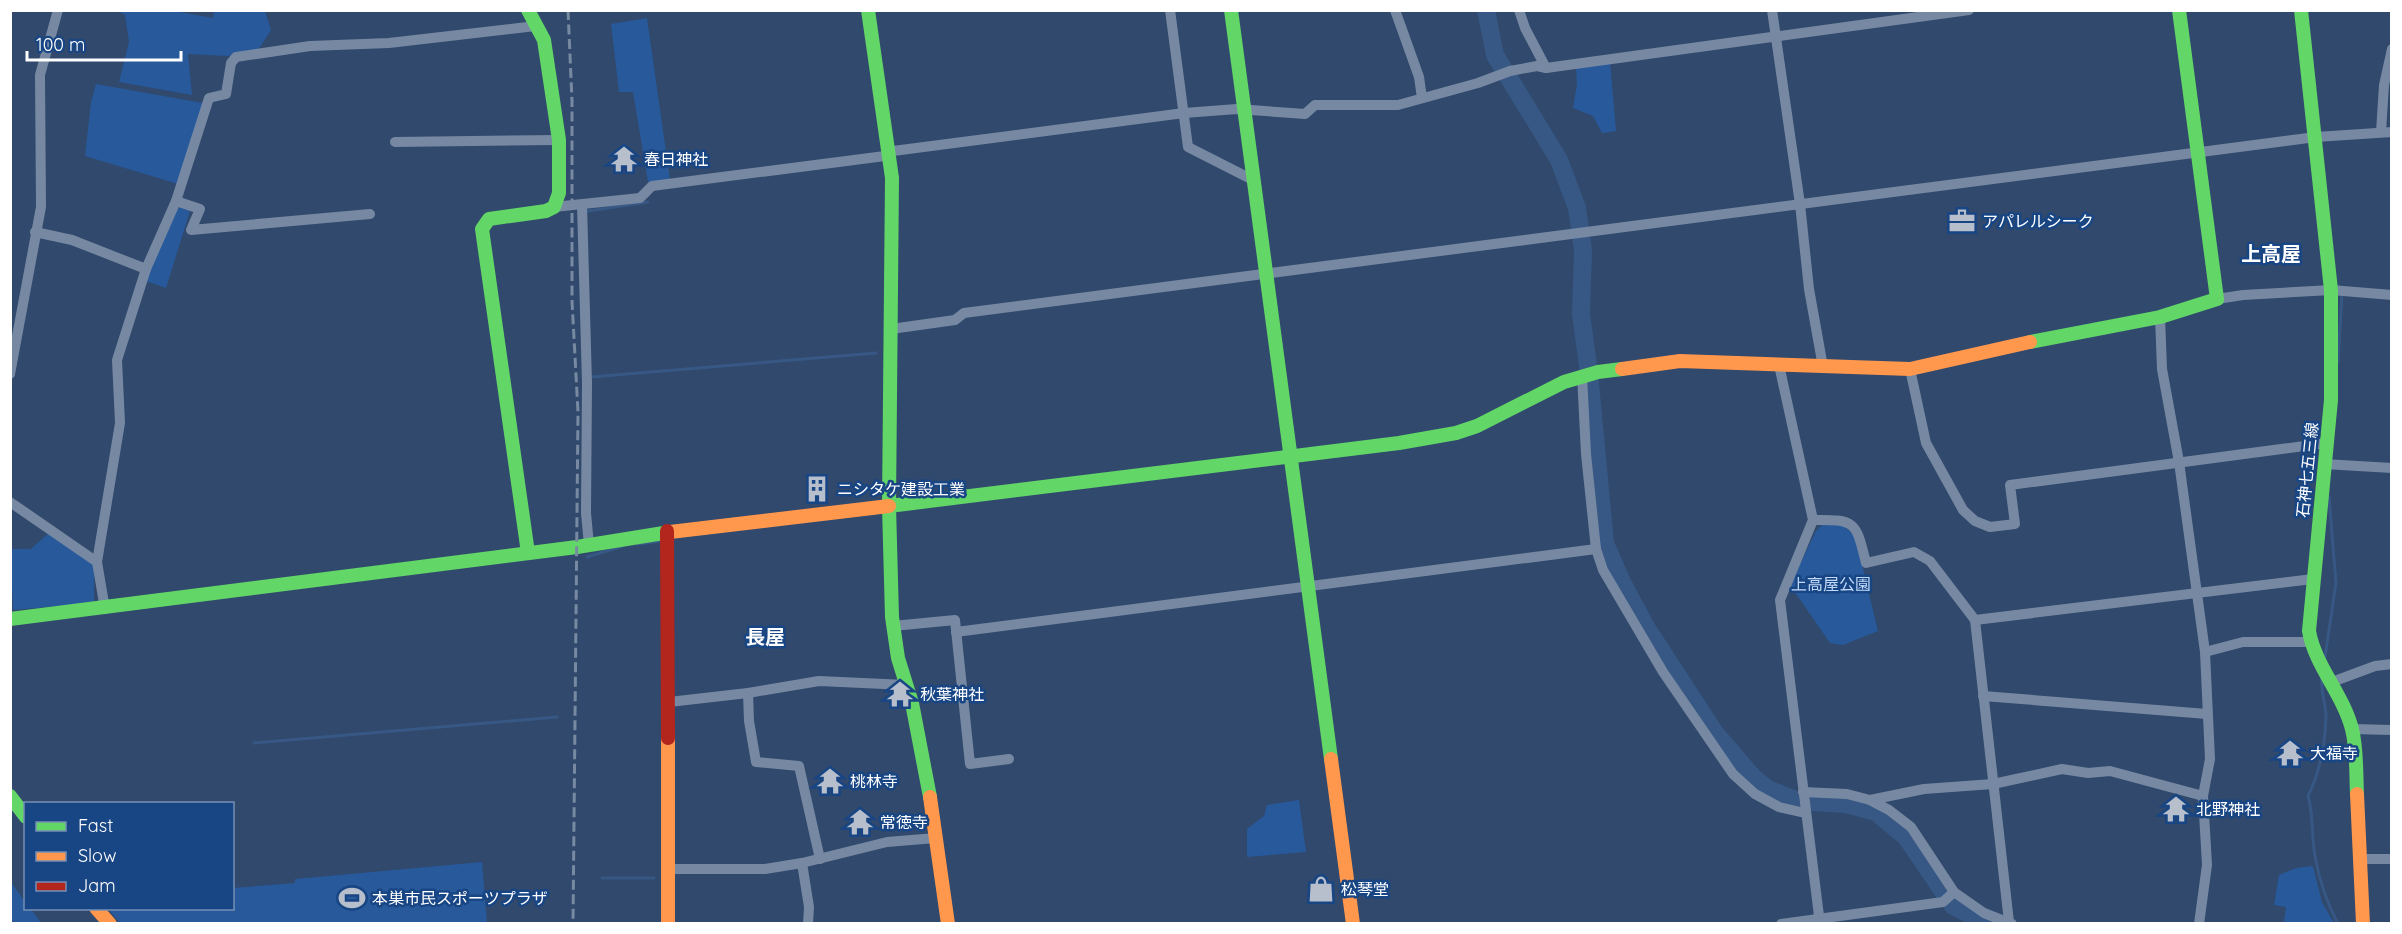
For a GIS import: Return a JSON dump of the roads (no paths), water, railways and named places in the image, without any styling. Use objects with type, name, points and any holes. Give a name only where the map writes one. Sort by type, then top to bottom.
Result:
[{"type":"street","points":[[10,374],[34,232],[41,207],[40,75],[58,10]]},
{"type":"street","points":[[528,10],[544,40],[559,140],[559,194],[554,207]]},
{"type":"street","points":[[868,10],[892,178],[889,572],[898,658],[912,703],[936,838],[948,924]]},
{"type":"street","points":[[1170,10],[1188,147],[1253,180]]},
{"type":"street","points":[[1231,10],[1353,924]]},
{"type":"street","points":[[1395,10],[1419,77],[1422,98]]},
{"type":"street","points":[[1519,10],[1525,28],[1546,68]]},
{"type":"street","points":[[1772,10],[1800,204],[1809,289],[1823,367]]},
{"type":"street","points":[[528,553],[482,229],[489,219],[546,211],[554,207],[640,198],[652,186],[889,154],[893,151],[1184,113],[1244,110],[1305,114],[1315,105],[1398,105],[1510,71],[1537,66],[1546,68],[1969,10]]},
{"type":"street","points":[[2179,10],[2217,299]]},
{"type":"street","name":"石神七五三線","points":[[2301,10],[2331,290],[2332,375],[2308,631],[2310,642],[2332,682],[2352,729],[2362,859],[2363,924]]},
{"type":"street","points":[[105,609],[97,562],[120,423],[117,360],[146,269],[176,201],[209,98],[226,94],[231,63],[236,57],[310,46],[389,43],[536,26]]},
{"type":"street","points":[[891,329],[955,320],[964,313],[2316,137],[2386,132],[2384,85],[2391,50]]},
{"type":"street","points":[[395,142],[559,140]]},
{"type":"street","points":[[176,201],[200,209],[190,230],[370,214]]},
{"type":"street","points":[[582,205],[587,383],[586,513],[589,544]]},
{"type":"street","points":[[34,232],[72,240],[146,269]]},
{"type":"street","points":[[11,616],[105,609],[528,553],[667,531],[789,520],[1399,443],[1456,433],[1477,426],[1564,382],[1598,372],[1680,361],[1910,369],[2054,337],[2160,317],[2217,299],[2243,295],[2331,290],[2391,295]]},
{"type":"street","points":[[2160,317],[2162,369],[2179,462],[2205,652],[2210,759],[2203,796],[2207,865],[2199,924]]},
{"type":"street","points":[[1779,365],[1813,520],[1780,600],[1820,921]]},
{"type":"street","points":[[1910,369],[1926,443],[1963,510],[1975,521],[1990,527],[2014,524],[2010,485],[2327,443]]},
{"type":"street","points":[[1582,375],[1586,454],[1596,549],[1603,570],[1663,672],[1733,774],[1755,794],[1779,807],[1805,813]]},
{"type":"street","points":[[2324,464],[2391,468]]},
{"type":"street","points":[[10,502],[97,562]]},
{"type":"street","points":[[1803,792],[1847,794],[1870,800],[1889,810],[1911,827],[1953,893],[1984,913],[2010,923],[1975,620],[1930,561],[1914,552],[1866,563],[1857,530],[1849,523],[1836,519],[1813,520]]},
{"type":"street","points":[[667,531],[668,924]]},
{"type":"street","points":[[957,632],[1596,549]]},
{"type":"street","points":[[1975,620],[2313,579]]},
{"type":"street","points":[[894,626],[955,620],[970,764],[1009,759]]},
{"type":"street","points":[[2205,652],[2243,642],[2310,642]]},
{"type":"street","points":[[2332,682],[2375,666],[2391,664]]},
{"type":"street","points":[[669,702],[748,693],[819,681],[906,685]]},
{"type":"street","points":[[748,693],[749,721],[756,762],[799,766],[820,859]]},
{"type":"street","points":[[1983,696],[2207,714]]},
{"type":"street","points":[[2352,729],[2391,730]]},
{"type":"street","points":[[1870,800],[1924,789],[1993,784],[2062,770],[2088,773],[2110,771],[2203,796]]},
{"type":"street","points":[[10,796],[24,814]]},
{"type":"street","points":[[668,869],[765,869],[802,863],[887,842],[936,838]]},
{"type":"street","points":[[2362,859],[2391,859]]},
{"type":"street","points":[[802,863],[808,924]]},
{"type":"street","points":[[1781,924],[1820,921],[1943,902],[1953,893]]},
{"type":"street","points":[[97,910],[110,924]]},
{"type":"waterway","points":[[1486,10],[1495,55],[1559,160],[1577,208],[1583,250],[1581,314],[1589,373],[1605,543],[1622,582],[1646,627],[1715,733],[1754,778],[1768,789],[1798,801],[1846,804],[1876,812],[1906,837],[1953,906],[1989,924]]},
{"type":"waterway","points":[[588,211],[648,202]]},
{"type":"waterway","points":[[2338,362],[2342,294]]},
{"type":"waterway","points":[[591,377],[876,353]]},
{"type":"waterway","points":[[2325,657],[2336,583],[2329,497]]},
{"type":"waterway","points":[[638,544],[662,541]]},
{"type":"waterway","points":[[587,557],[623,546]]},
{"type":"waterway","points":[[2322,675],[2326,717],[2324,737],[2319,768],[2308,796],[2317,865],[2327,899],[2338,924]]},
{"type":"waterway","points":[[254,743],[557,717]]},
{"type":"waterway","points":[[602,878],[654,878]]},
{"type":"railway","points":[[568,10],[572,101],[572,301],[578,412],[573,924]]},
{"type":"place","name":"春日神社","points":[[624,159]]},
{"type":"place","name":"アパレルシーク","points":[[1962,221]]},
{"type":"place","name":"ニシタケ建設工業","points":[[817,489]]},
{"type":"place","name":"秋葉神社","points":[[900,694]]},
{"type":"place","name":"大福寺","points":[[2290,753]]},
{"type":"place","name":"桃林寺","points":[[830,781]]},
{"type":"place","name":"北野神社","points":[[2176,809]]},
{"type":"place","name":"常徳寺","points":[[860,822]]},
{"type":"place","name":"松琴堂","points":[[1321,889]]},
{"type":"place","name":"本巣市民スポーツプラザ","points":[[352,898]]},
{"type":"district","name":"上高屋","points":[[2271,254]]},
{"type":"district","name":"長屋","points":[[765,637]]},
{"type":"park label","name":"上高屋公園","points":[[1831,584]]}]
